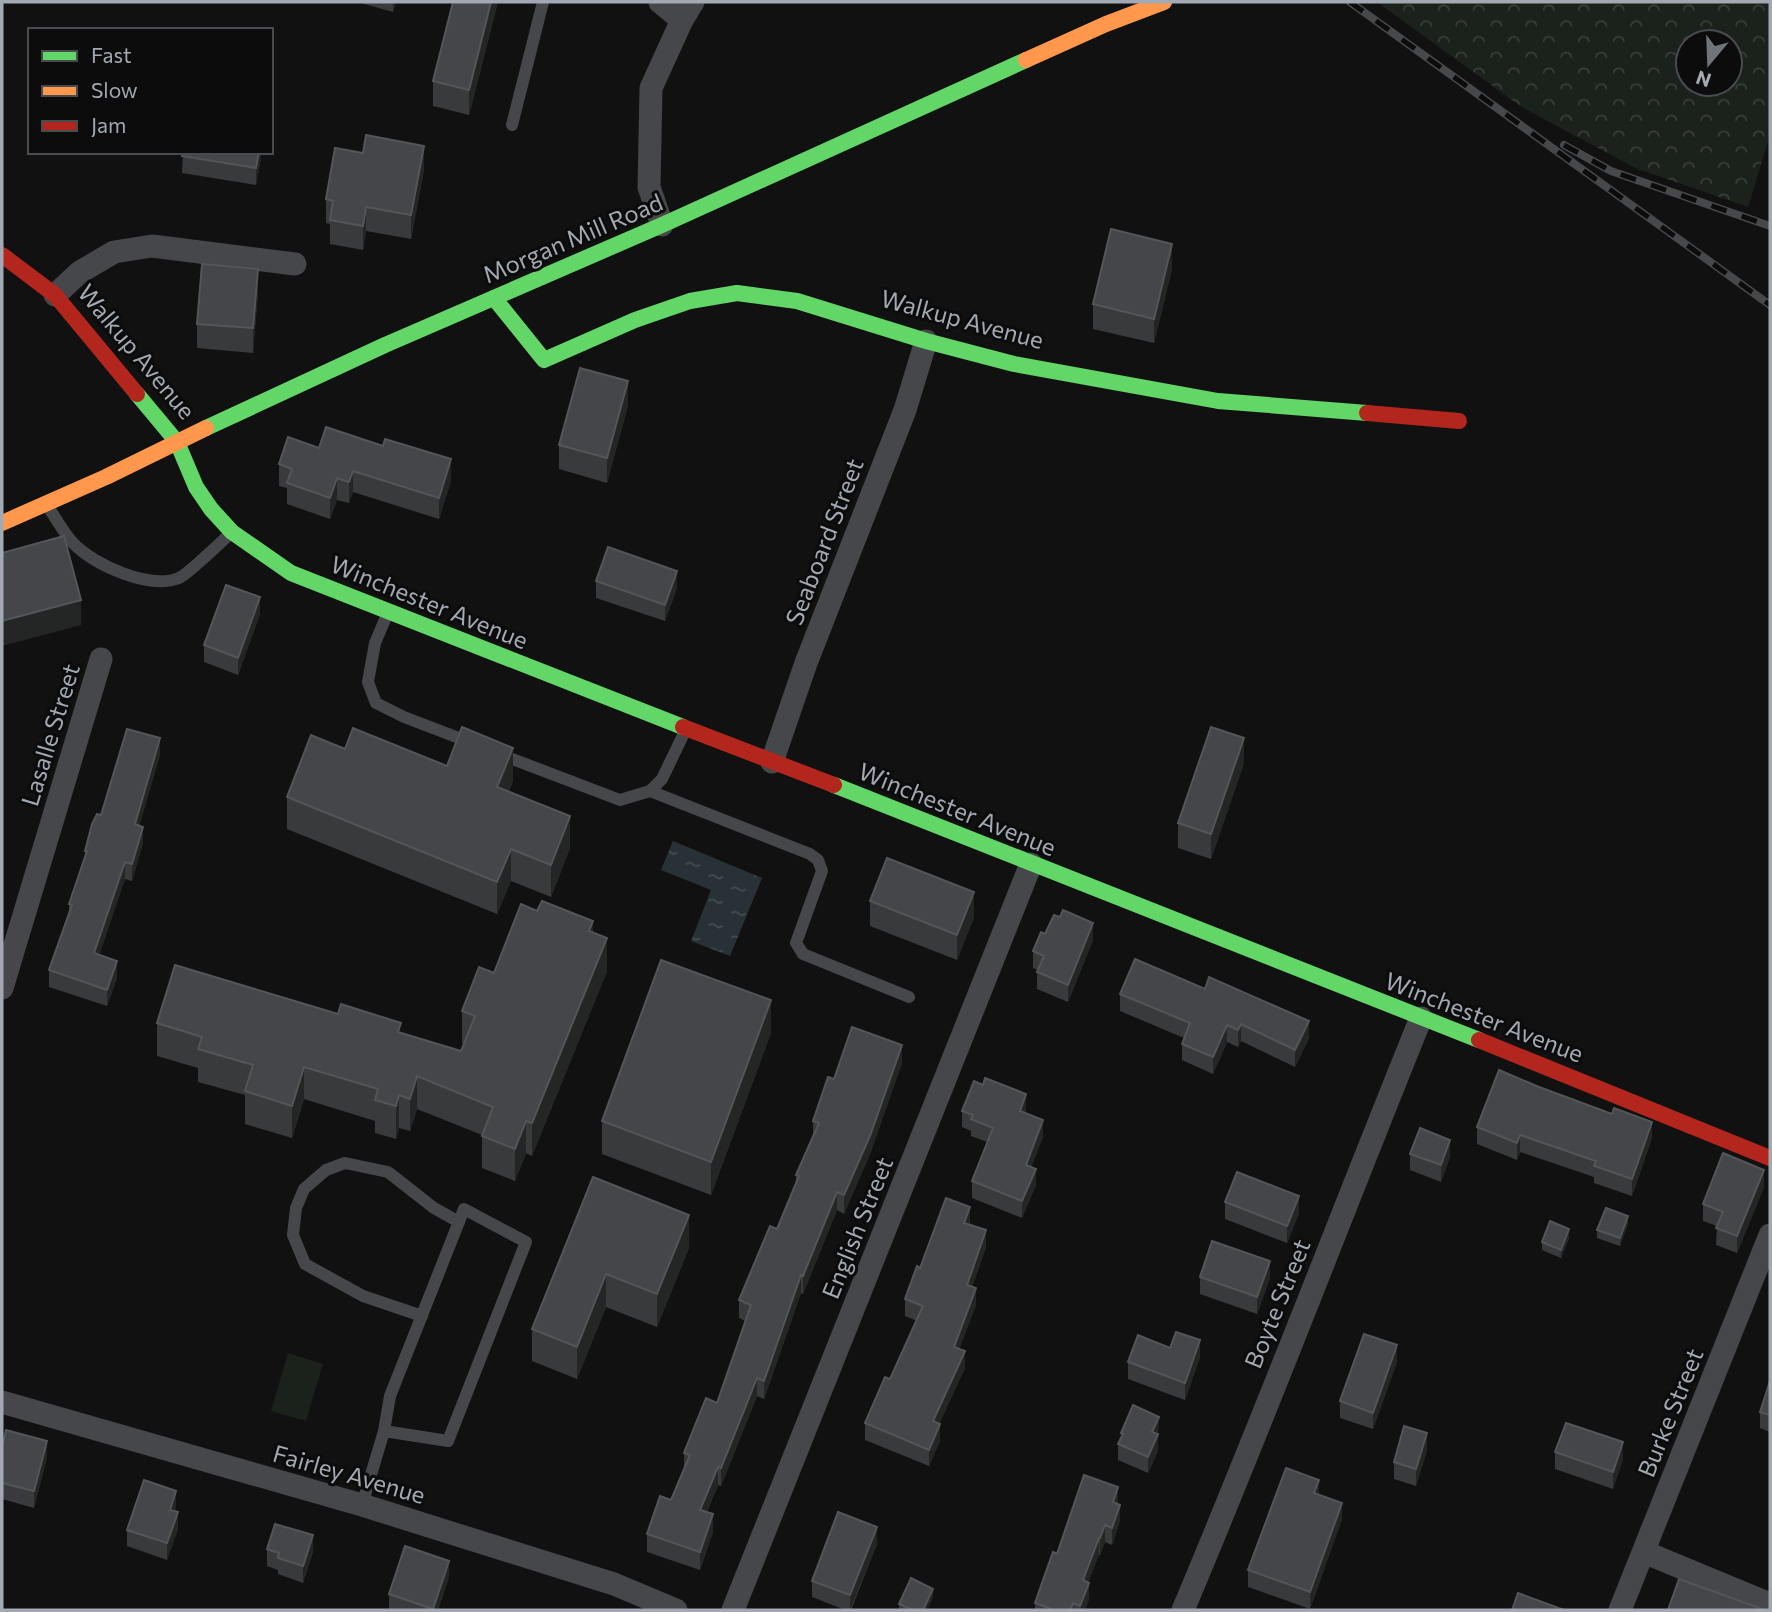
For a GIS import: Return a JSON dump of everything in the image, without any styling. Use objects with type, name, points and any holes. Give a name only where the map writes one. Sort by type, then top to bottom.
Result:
[{"type":"street","points":[[660,2],[687,11],[651,88],[649,187],[662,225]]},
{"type":"street","name":"Morgan Mill Road","points":[[2,523],[385,345],[662,225],[1106,24],[1164,2]]},
{"type":"street","name":"Walkup Avenue","points":[[55,295],[80,272],[114,252],[152,246],[295,264]]},
{"type":"street","name":"Walkup Avenue","points":[[2,255],[55,295],[177,442]]},
{"type":"street","name":"Walkup Avenue","points":[[494,298],[544,360],[635,320],[690,301],[737,293],[797,301],[926,341],[1014,364],[1218,401],[1459,421]]},
{"type":"street","name":"Seaboard Street","points":[[772,762],[806,663],[905,410],[926,341]]},
{"type":"street","name":"Winchester Avenue","points":[[177,442],[196,486],[211,509],[232,532],[291,573],[389,610],[449,638],[1551,1068],[1770,1158]]},
{"type":"street","name":"Lasalle Street","points":[[2,988],[101,659]]},
{"type":"street","name":"English Street","points":[[733,1610],[1031,864]]},
{"type":"street","name":"Boyte Street","points":[[1183,1610],[1421,1018]]},
{"type":"street","name":"Burke Street","points":[[1620,1610],[1770,1235]]},
{"type":"street","name":"Fairley Avenue","points":[[2,1402],[362,1505],[614,1584],[676,1610]]},
{"type":"street","points":[[1644,1552],[1770,1604]]},
{"type":"lane","points":[[512,125],[543,2]]},
{"type":"lane","points":[[46,503],[73,543],[114,569],[151,581],[179,578],[232,532]]},
{"type":"lane","points":[[389,610],[375,643],[368,682],[376,703],[416,722],[620,800],[650,791],[662,779],[686,729]]},
{"type":"lane","points":[[650,791],[818,860],[822,871],[796,943],[803,954],[909,997]]},
{"type":"lane","points":[[422,1316],[363,1296],[305,1264],[293,1235],[296,1208],[303,1189],[326,1170],[345,1163],[388,1172],[434,1208],[459,1222]]},
{"type":"lane","points":[[362,1505],[384,1431],[390,1396],[464,1209],[526,1242],[448,1441],[384,1431]]},
{"type":"green space","points":[[1377,2],[1770,2],[1770,135],[1748,207],[1635,168],[1520,106]]},
{"type":"green space","points":[[288,1353],[323,1364],[306,1421],[271,1411]]},
{"type":"water","points":[[673,841],[762,878],[730,956],[691,941],[711,890],[661,870]]},
{"type":"building","points":[[453,2],[491,2],[469,90],[433,81]]},
{"type":"building","points":[[366,135],[424,146],[411,215],[366,207],[363,226],[330,220],[333,201],[326,199],[335,148],[363,153]]},
{"type":"building","points":[[182,154],[259,154],[256,168]]},
{"type":"building","points":[[1111,229],[1172,244],[1154,319],[1093,304]]},
{"type":"building","points":[[202,264],[258,269],[253,328],[197,324]]},
{"type":"building","points":[[580,368],[628,381],[607,458],[559,445]]},
{"type":"building","points":[[326,427],[383,446],[385,439],[451,459],[439,498],[353,471],[349,482],[337,478],[330,498],[287,483],[292,469],[279,464],[288,437],[319,448]]},
{"type":"building","points":[[64,536],[81,600],[2,621],[2,553]]},
{"type":"building","points":[[608,547],[677,571],[665,605],[596,581]]},
{"type":"building","points":[[226,585],[260,597],[238,658],[204,645]]},
{"type":"building","points":[[462,727],[513,748],[497,787],[570,816],[551,865],[511,849],[497,882],[287,797],[311,735],[345,749],[353,728],[447,766]]},
{"type":"building","points":[[1211,727],[1244,738],[1211,834],[1178,823]]},
{"type":"building","points":[[127,729],[160,738],[135,824],[143,827],[132,864],[125,862],[94,953],[117,961],[107,990],[49,970],[72,905],[69,904],[87,851],[92,824],[97,814],[101,815]]},
{"type":"building","points":[[887,858],[974,892],[957,935],[870,901]]},
{"type":"building","points":[[542,901],[593,921],[589,931],[607,938],[532,1123],[526,1121],[515,1149],[482,1136],[493,1107],[417,1076],[410,1099],[399,1095],[396,1106],[375,1100],[378,1089],[304,1067],[292,1106],[245,1091],[253,1065],[198,1049],[202,1037],[157,1023],[175,965],[338,1014],[341,1004],[401,1023],[398,1032],[461,1051],[475,1016],[462,1011],[479,967],[494,973],[521,904],[537,911]]},
{"type":"building","points":[[1063,910],[1093,923],[1068,985],[1037,972],[1044,956],[1033,951],[1041,932],[1045,934],[1054,915],[1060,917]]},
{"type":"building","points":[[1135,959],[1205,989],[1209,977],[1309,1021],[1295,1050],[1241,1024],[1238,1030],[1227,1025],[1213,1057],[1182,1044],[1190,1023],[1120,994]]},
{"type":"building","points":[[661,960],[771,1000],[711,1162],[602,1121]]},
{"type":"building","points":[[852,1027],[902,1045],[870,1136],[844,1195],[837,1192],[803,1276],[801,1275],[764,1381],[757,1378],[721,1468],[718,1467],[700,1510],[713,1514],[700,1552],[647,1534],[660,1496],[671,1500],[690,1455],[684,1453],[706,1398],[717,1403],[751,1305],[739,1300],[770,1226],[777,1229],[799,1176],[796,1175],[819,1123],[813,1121],[828,1077],[834,1079]]},
{"type":"building","points":[[1499,1070],[1612,1114],[1614,1108],[1652,1122],[1632,1179],[1594,1166],[1596,1161],[1520,1135],[1517,1143],[1477,1127]]},
{"type":"building","points":[[985,1078],[1026,1094],[1020,1111],[1043,1120],[1026,1165],[1036,1169],[1022,1201],[972,1181],[993,1128],[971,1119],[973,1115],[962,1111],[974,1081],[983,1085]]},
{"type":"building","points":[[1420,1128],[1450,1140],[1441,1165],[1410,1154]]},
{"type":"building","points":[[1723,1153],[1764,1170],[1737,1236],[1716,1228],[1723,1212],[1703,1204]]},
{"type":"building","points":[[1237,1172],[1299,1196],[1287,1226],[1225,1202]]},
{"type":"building","points":[[593,1177],[689,1215],[657,1294],[606,1274],[577,1347],[532,1329]]},
{"type":"building","points":[[946,1198],[970,1207],[964,1223],[986,1230],[967,1285],[976,1288],[954,1347],[965,1351],[933,1421],[940,1424],[929,1450],[865,1423],[885,1377],[890,1379],[923,1306],[905,1299],[917,1266],[920,1268]]},
{"type":"building","points":[[1606,1208],[1628,1216],[1620,1238],[1597,1230]]},
{"type":"building","points":[[1550,1221],[1569,1229],[1561,1250],[1542,1242]]},
{"type":"building","points":[[1212,1241],[1270,1261],[1257,1297],[1200,1277]]},
{"type":"building","points":[[1176,1332],[1200,1340],[1185,1383],[1128,1362],[1138,1335],[1170,1348]]},
{"type":"building","points":[[1364,1334],[1397,1345],[1373,1413],[1340,1401]]},
{"type":"building","points":[[1770,1381],[1770,1415],[1760,1412]]},
{"type":"building","points":[[1133,1405],[1159,1417],[1152,1432],[1158,1434],[1148,1457],[1118,1444]]},
{"type":"building","points":[[1566,1423],[1623,1442],[1613,1472],[1555,1452]]},
{"type":"building","points":[[1404,1426],[1427,1433],[1416,1469],[1394,1462]]},
{"type":"building","points":[[6,1430],[47,1441],[34,1491],[2,1483],[2,1448]]},
{"type":"building","points":[[1286,1468],[1319,1480],[1314,1493],[1342,1503],[1310,1592],[1248,1570]]},
{"type":"building","points":[[1084,1475],[1118,1487],[1113,1502],[1120,1505],[1112,1528],[1105,1525],[1099,1538],[1083,1580],[1089,1583],[1080,1606],[1073,1603],[1070,1610],[1054,1610],[1035,1603],[1053,1552],[1057,1554]]},
{"type":"building","points":[[144,1480],[176,1491],[170,1510],[178,1512],[167,1543],[127,1530]]},
{"type":"building","points":[[838,1512],[877,1527],[850,1595],[812,1581]]},
{"type":"building","points":[[275,1524],[313,1535],[303,1566],[278,1558],[279,1553],[267,1549]]},
{"type":"building","points":[[405,1546],[449,1561],[433,1609],[389,1594]]},
{"type":"building","points":[[911,1578],[933,1589],[923,1610],[913,1610],[899,1604]]},
{"type":"building","points":[[1679,1579],[1765,1610],[1668,1610]]},
{"type":"building","points":[[1518,1593],[1564,1610],[1512,1610]]},
{"type":"railway","points":[[1350,2],[1770,305]]},
{"type":"railway","points":[[1564,145],[1611,171],[1770,226]]},
{"type":"traffic: fast","points":[[206,428],[385,345],[662,225],[1026,60]]},
{"type":"traffic: fast","points":[[494,298],[544,360],[635,320],[690,301],[737,293],[797,301],[926,341],[1014,364],[1218,401],[1367,413]]},
{"type":"traffic: fast","points":[[137,394],[177,442],[196,487],[211,509],[232,532],[291,573],[683,727]]},
{"type":"traffic: fast","points":[[834,785],[1479,1040]]},
{"type":"traffic: slow","points":[[1026,60],[1106,24],[1164,2]]},
{"type":"traffic: slow","points":[[2,523],[106,477],[206,428]]},
{"type":"traffic: jam","points":[[2,255],[55,295],[137,394]]},
{"type":"traffic: jam","points":[[1367,413],[1459,421]]},
{"type":"traffic: jam","points":[[683,727],[834,785]]},
{"type":"traffic: jam","points":[[1479,1040],[1770,1158]]}]
